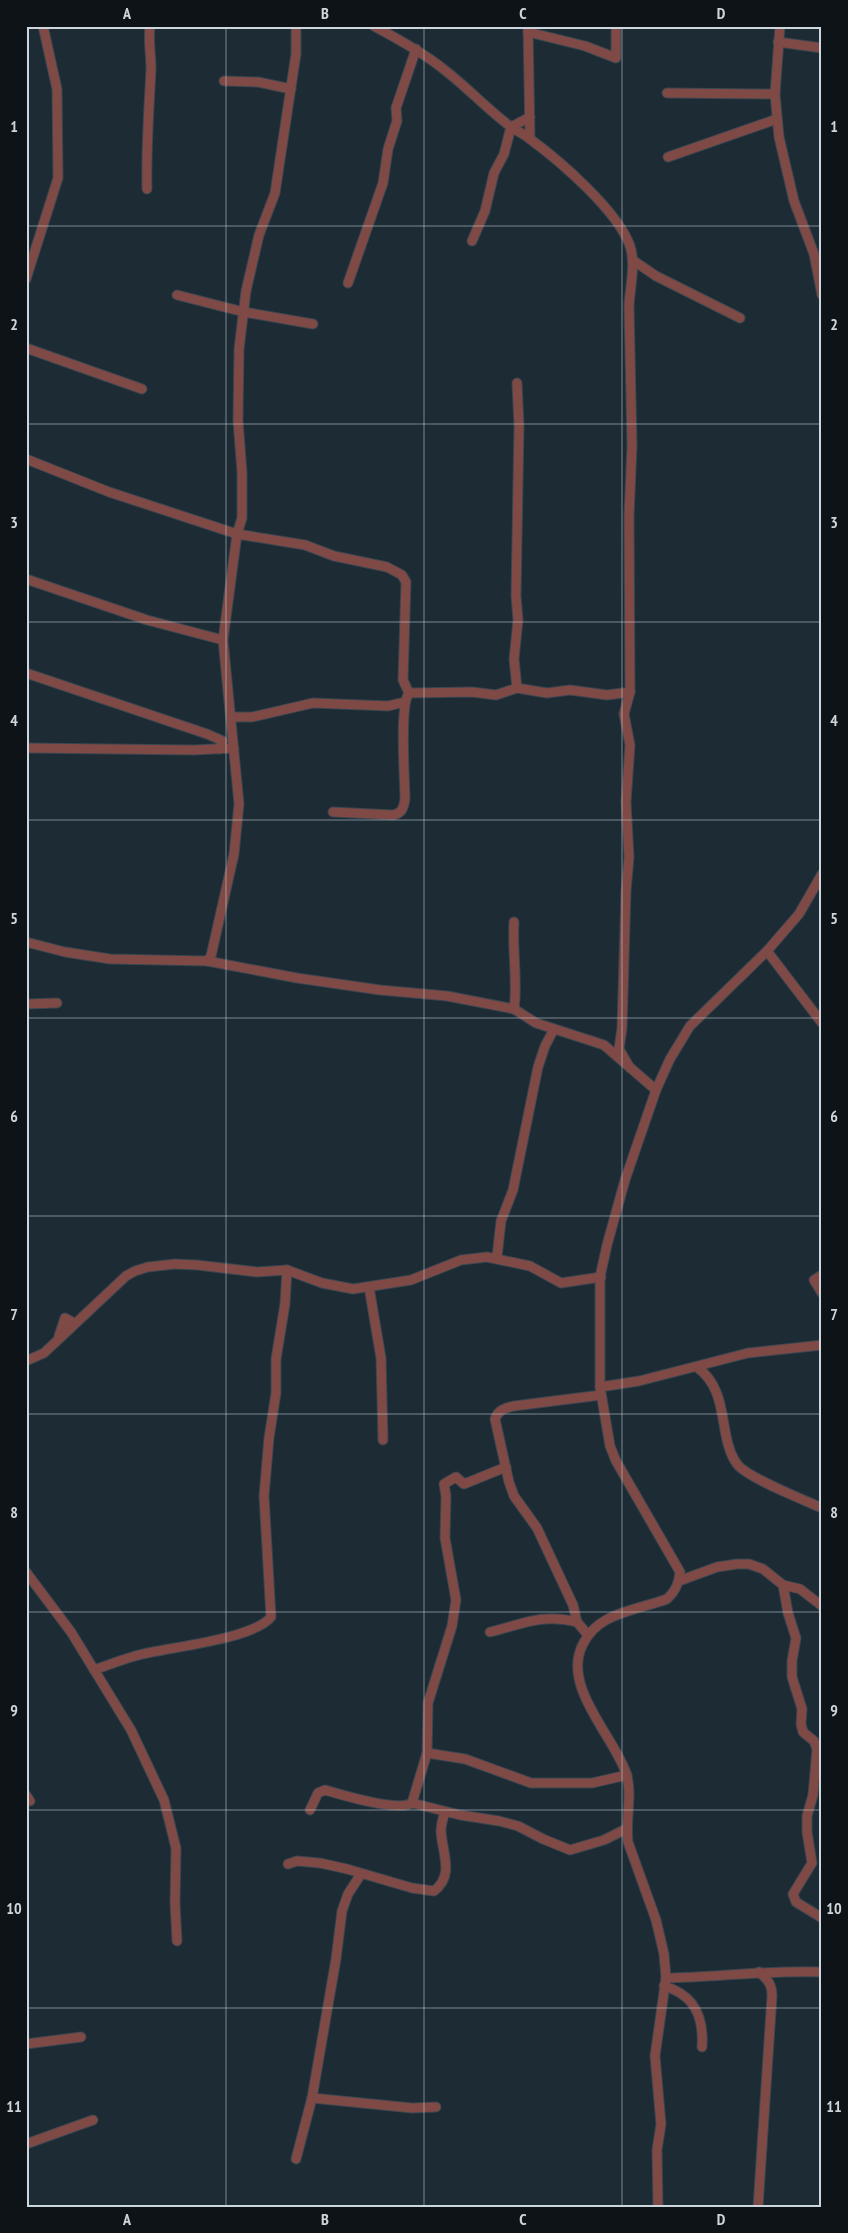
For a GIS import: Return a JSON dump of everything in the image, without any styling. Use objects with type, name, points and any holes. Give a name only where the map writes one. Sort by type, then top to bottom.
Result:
[{"type":"street","points":[[26,279],[58,178],[57,89],[48,41],[43,26]]},
{"type":"street","points":[[147,188],[148,103],[151,67],[150,26]]},
{"type":"street","points":[[207,961],[211,956],[234,854],[239,804],[223,640],[237,534],[242,518],[242,472],[238,421],[240,349],[251,262],[275,193],[296,54],[296,26]]},
{"type":"street","points":[[374,26],[416,49],[441,67],[511,127],[530,138],[593,195],[619,224],[630,245],[634,261],[629,306],[632,436],[629,516],[630,692],[624,714],[630,745],[626,802],[629,857],[626,891],[622,1028],[619,1049],[630,1068]]},
{"type":"street","points":[[530,138],[528,29],[585,46],[616,58],[616,26]]},
{"type":"street","points":[[780,26],[775,94],[777,119],[794,201],[819,261],[822,295]]},
{"type":"street","points":[[778,42],[822,48]]},
{"type":"street","points":[[348,283],[383,183],[388,150],[397,121],[396,108],[416,49]]},
{"type":"street","points":[[224,81],[258,82],[291,89]]},
{"type":"street","points":[[667,93],[775,94]]},
{"type":"street","points":[[472,241],[485,211],[494,173],[504,154],[511,127],[530,117]]},
{"type":"street","points":[[668,157],[777,119]]},
{"type":"street","points":[[634,261],[656,276],[740,318]]},
{"type":"street","points":[[177,295],[244,312],[313,324]]},
{"type":"street","points":[[26,348],[142,389]]},
{"type":"street","points":[[517,384],[519,426],[516,596],[518,620],[514,660],[517,688]]},
{"type":"street","points":[[26,459],[109,492],[237,534],[305,545],[334,556],[387,567],[402,575],[406,582],[403,680],[407,698],[403,726],[406,800],[400,813],[333,812]]},
{"type":"street","points":[[26,579],[147,620],[223,640]]},
{"type":"street","points":[[26,672],[135,708],[214,737],[223,741],[219,749]]},
{"type":"street","points":[[231,717],[252,717],[313,703],[388,706],[407,698],[472,692],[496,695],[517,688],[547,694],[570,690],[607,695],[630,692]]},
{"type":"street","points":[[26,748],[234,748]]},
{"type":"street","points":[[658,2207],[658,2150],[661,2117],[655,2056],[665,1982],[664,1954],[656,1920],[628,1842],[626,1829],[629,1786],[627,1775],[620,1758],[580,1687],[577,1673],[578,1657],[588,1635],[606,1620],[667,1599],[675,1592],[680,1572],[616,1461],[610,1446],[601,1391],[602,1277],[607,1244],[625,1180],[656,1090],[670,1059],[690,1026],[767,951],[799,914],[822,874]]},
{"type":"street","points":[[514,922],[512,947],[516,995],[514,1009]]},
{"type":"street","points":[[26,942],[65,952],[110,959],[207,961],[297,978],[380,990],[447,996],[514,1009],[526,1018],[604,1045],[656,1090]]},
{"type":"street","points":[[767,951],[822,1023]]},
{"type":"street","points":[[26,1004],[57,1004]]},
{"type":"street","points":[[497,1257],[502,1221],[513,1190],[538,1067],[545,1046],[554,1029]]},
{"type":"street","points":[[26,1361],[44,1353],[59,1337],[65,1318],[74,1323],[126,1276],[135,1270],[148,1267],[175,1264],[257,1272],[288,1270],[339,1288],[353,1289],[411,1280],[461,1260],[497,1257],[530,1266],[561,1283],[602,1277]]},
{"type":"street","points":[[94,1670],[135,1656],[243,1634],[266,1623],[271,1617],[264,1496],[269,1438],[276,1393],[276,1358],[285,1304],[288,1270]]},
{"type":"street","points":[[821,1272],[814,1280],[822,1293]]},
{"type":"street","points":[[369,1287],[382,1358],[383,1440]]},
{"type":"street","points":[[588,1635],[577,1622],[573,1605],[537,1528],[514,1496],[496,1428],[495,1419],[497,1413],[514,1406],[601,1391],[748,1353],[822,1344]]},
{"type":"street","points":[[697,1367],[706,1373],[716,1391],[730,1448],[738,1465],[752,1474],[822,1508]]},
{"type":"street","points":[[310,1810],[318,1794],[324,1790],[349,1798],[393,1805],[408,1806],[412,1803],[427,1753],[428,1703],[452,1626],[456,1600],[445,1538],[446,1496],[444,1484],[456,1477],[464,1484],[506,1467]]},
{"type":"street","points":[[679,1581],[717,1567],[737,1564],[756,1566],[783,1585],[800,1589],[822,1606]]},
{"type":"street","points":[[26,1572],[71,1632],[131,1730],[164,1800],[176,1848],[175,1903],[178,1941]]},
{"type":"street","points":[[783,1585],[788,1613],[796,1638],[792,1677],[802,1709],[801,1724],[803,1732],[814,1741],[818,1749],[813,1795],[807,1816],[807,1832],[812,1863],[793,1894],[796,1902],[822,1918]]},
{"type":"street","points":[[490,1632],[529,1620],[548,1618],[577,1622]]},
{"type":"street","points":[[427,1753],[465,1759],[532,1783],[592,1783],[627,1775]]},
{"type":"street","points":[[412,1803],[445,1812],[518,1826],[542,1839],[570,1850],[604,1840],[626,1829]]},
{"type":"street","points":[[288,1864],[308,1862],[347,1869],[434,1891],[441,1886],[445,1876],[446,1861],[441,1833],[445,1812]]},
{"type":"street","points":[[347,1869],[354,1883]]},
{"type":"street","points":[[296,2159],[312,2098],[336,1959],[342,1912],[354,1883],[361,1874]]},
{"type":"street","points":[[810,1972],[822,1965]]},
{"type":"street","points":[[665,1982],[759,1972],[822,1972]]},
{"type":"street","points":[[758,2207],[772,1996],[772,1987],[768,1980],[759,1972]]},
{"type":"street","points":[[665,1982],[694,2003],[703,2035],[702,2047]]},
{"type":"street","points":[[26,2044],[81,2037]]},
{"type":"street","points":[[312,2098],[412,2108],[436,2108]]},
{"type":"street","points":[[26,2144],[93,2120]]}]
